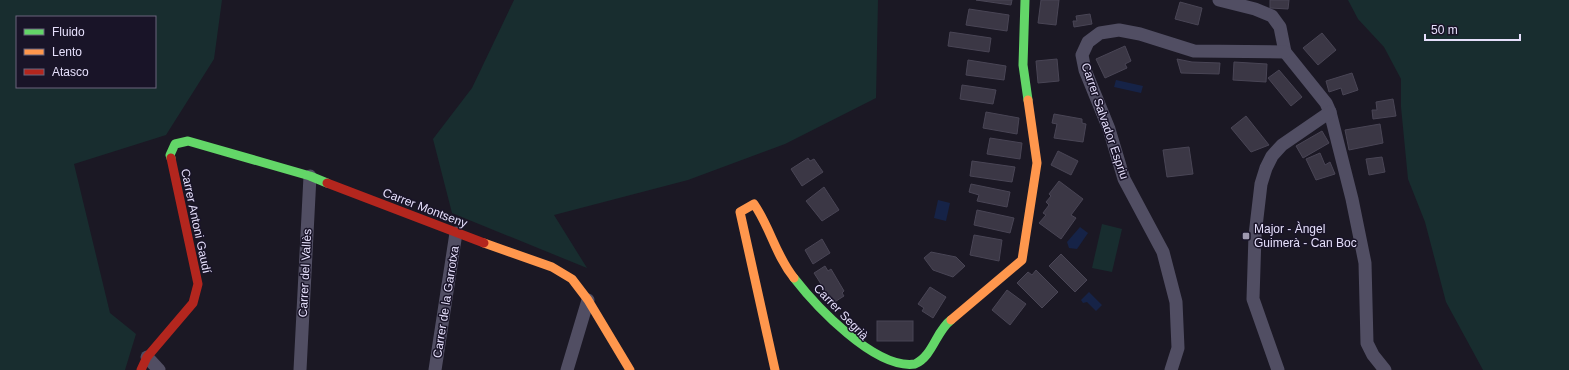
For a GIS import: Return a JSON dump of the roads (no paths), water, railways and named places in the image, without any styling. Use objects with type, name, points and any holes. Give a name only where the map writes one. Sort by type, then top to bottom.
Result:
[{"type":"street","name":"Carrer Segrià","points":[[775,370],[740,212],[754,204],[761,214],[774,246],[792,276],[819,310],[864,353],[897,367],[915,364],[931,349],[944,325],[1022,260],[1037,163],[1023,65],[1026,0]]},
{"type":"street","points":[[1219,0],[1255,9],[1272,16],[1280,27],[1285,52],[1326,103],[1330,112],[1352,198],[1365,263],[1368,343],[1373,355],[1385,370]]},
{"type":"street","name":"Carrer Salvador Espriu","points":[[1171,370],[1178,348],[1176,302],[1163,252],[1124,179],[1109,129],[1085,70],[1082,55],[1088,42],[1100,34],[1119,30],[1140,34],[1194,51],[1285,52]]},
{"type":"street","points":[[1278,370],[1253,299],[1255,235],[1260,184],[1269,162],[1282,145],[1330,112]]},
{"type":"street","name":"Carrer Montseny","points":[[170,155],[175,144],[188,141],[310,176],[456,233],[552,267],[572,279],[588,300],[630,370]]},
{"type":"street","name":"Carrer Antoni Gaudí","points":[[142,370],[147,357],[193,303],[198,284],[170,155]]},
{"type":"street","name":"Carrer del Vallès","points":[[300,370],[310,176]]},
{"type":"street","name":"Carrer de la Garrotxa","points":[[435,370],[456,233]]},
{"type":"street","points":[[567,370],[588,300]]},
{"type":"street","points":[[147,357],[159,370]]},
{"type":"water","points":[[1116,80],[1143,86],[1141,93],[1114,87]]},
{"type":"water","points":[[938,200],[950,203],[946,221],[934,218]]},
{"type":"water","points":[[1080,227],[1088,233],[1077,249],[1069,248],[1067,242]]},
{"type":"water","points":[[1089,292],[1102,305],[1096,311],[1087,302],[1083,303],[1081,300]]},
{"type":"place","name":"Major - Àngel Guimerà - Can Boc","points":[[1246,236]]}]
